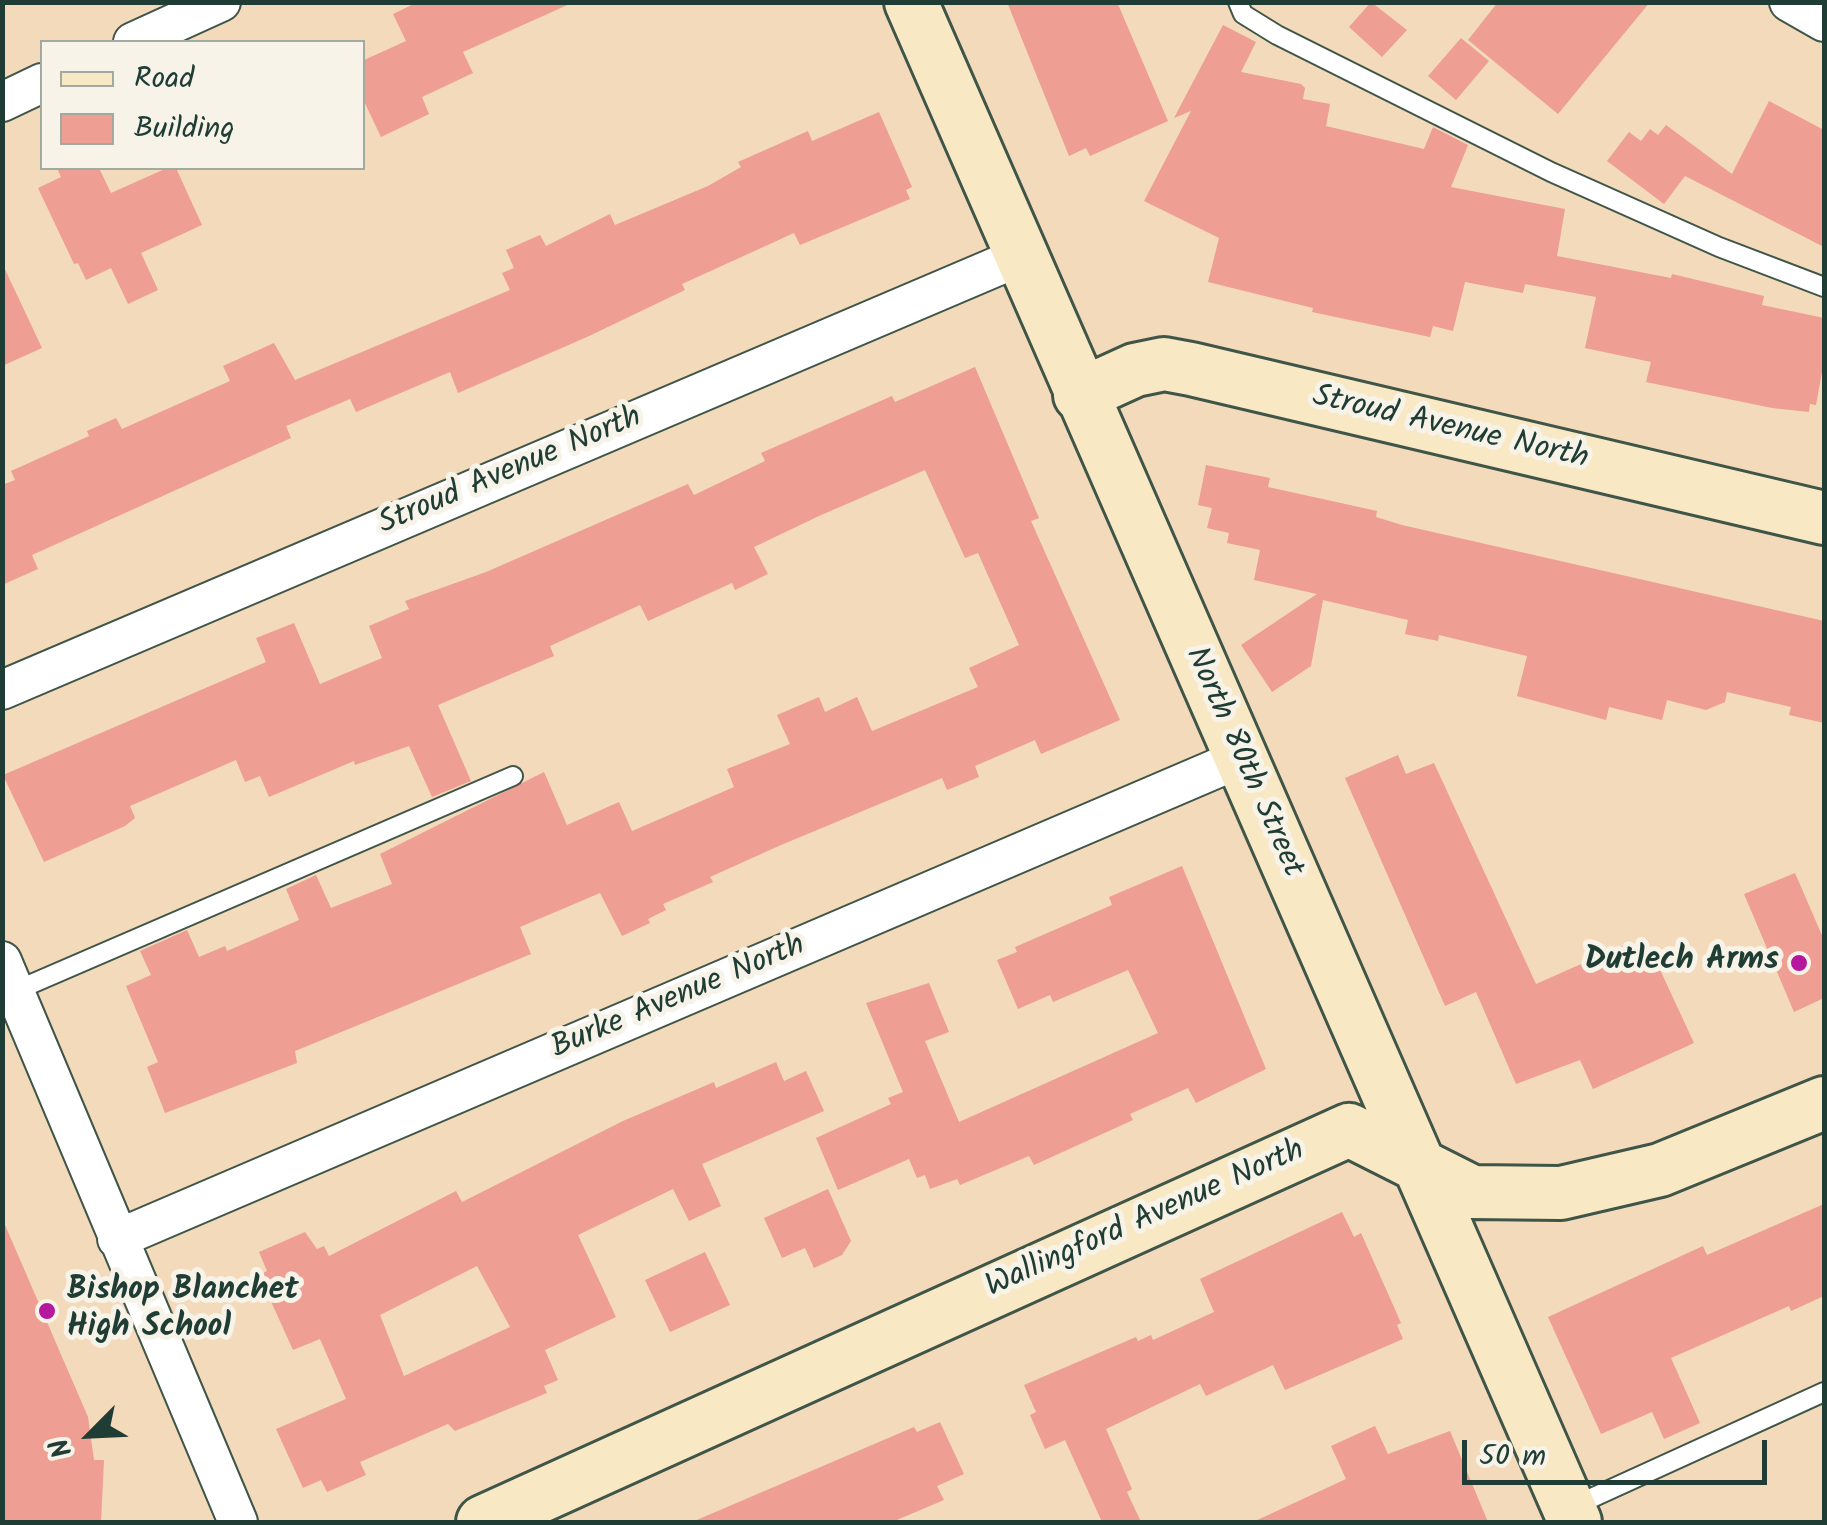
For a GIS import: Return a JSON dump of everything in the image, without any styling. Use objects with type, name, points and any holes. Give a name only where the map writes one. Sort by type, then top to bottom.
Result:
[{"type":"street","points":[[137,40],[221,2]]},
{"type":"street","name":"North 80th Street","points":[[911,2],[1414,1162],[1572,1515]]},
{"type":"street","points":[[1790,2],[1824,22]]},
{"type":"street","points":[[2,102],[40,85]]},
{"type":"street","name":"Stroud Avenue North","points":[[2,690],[1020,257]]},
{"type":"street","name":"Stroud Avenue North","points":[[1080,396],[1135,370],[1164,364],[1824,518]]},
{"type":"street","name":"Burke Avenue North","points":[[116,1240],[1241,758]]},
{"type":"street","points":[[9,976],[116,1240],[238,1522]]},
{"type":"street","name":"Wallingford Avenue North","points":[[483,1522],[1348,1130],[1472,1192],[1561,1192],[1660,1170],[1824,1103]]},
{"type":"lane","points":[[1238,2],[1244,14],[1277,35],[1551,172],[1718,247],[1824,288]]},
{"type":"lane","points":[[9,976],[514,776]]},
{"type":"lane","points":[[1572,1515],[1824,1392]]},
{"type":"building","points":[[418,2],[574,2],[463,52],[473,73],[422,97],[429,114],[381,137],[365,103],[365,60],[406,41],[393,14]]},
{"type":"building","points":[[1007,2],[1117,2],[1168,121],[1090,156],[1086,148],[1069,156]]},
{"type":"building","points":[[1371,2],[1407,30],[1382,57],[1349,27]]},
{"type":"building","points":[[1498,2],[1650,2],[1558,114],[1468,40]]},
{"type":"building","points":[[1223,25],[1256,42],[1241,72],[1301,84],[1305,88],[1303,99],[1330,104],[1326,126],[1424,149],[1433,127],[1468,145],[1451,187],[1565,209],[1557,256],[1671,278],[1672,274],[1764,296],[1762,305],[1824,318],[1824,361],[1816,405],[1810,404],[1809,412],[1772,408],[1646,382],[1651,362],[1585,348],[1596,297],[1525,284],[1523,293],[1465,282],[1453,331],[1433,326],[1430,337],[1312,312],[1313,308],[1208,282],[1219,238],[1144,201],[1191,111],[1174,118]]},
{"type":"building","points":[[1461,38],[1489,61],[1456,100],[1428,76]]},
{"type":"building","points":[[1769,101],[1824,130],[1824,247],[1685,176],[1664,204],[1607,161],[1629,132],[1641,141],[1650,129],[1658,135],[1666,125],[1732,174]]},
{"type":"building","points":[[879,112],[912,187],[906,190],[910,199],[800,245],[794,233],[682,284],[685,290],[587,337],[458,393],[450,372],[356,412],[350,399],[286,426],[291,438],[32,555],[38,569],[2,585],[2,485],[15,480],[11,471],[89,436],[87,431],[116,418],[122,429],[230,381],[223,366],[274,343],[295,380],[510,290],[502,273],[514,268],[506,250],[540,235],[546,246],[610,214],[615,225],[708,186],[741,167],[738,162],[808,131],[812,141]]},
{"type":"building","points":[[58,170],[100,170],[111,193],[163,170],[177,170],[202,225],[141,253],[158,290],[128,304],[111,268],[86,280],[78,263],[74,264],[38,188],[61,177]]},
{"type":"building","points":[[2,263],[42,348],[2,366]]},
{"type":"building","points":[[975,367],[1039,518],[1031,521],[1120,720],[1041,754],[1035,740],[975,766],[979,777],[947,790],[942,778],[781,845],[710,877],[713,882],[663,904],[666,910],[648,919],[650,923],[622,936],[600,893],[520,927],[531,954],[295,1051],[297,1063],[165,1113],[147,1067],[158,1062],[126,986],[151,975],[140,951],[187,930],[199,957],[225,946],[227,951],[299,920],[286,889],[316,875],[331,908],[392,884],[380,854],[544,772],[567,825],[619,802],[632,831],[734,787],[727,769],[790,744],[777,715],[819,697],[825,712],[857,697],[872,731],[978,687],[969,668],[1019,645],[978,553],[965,558],[925,470],[819,516],[754,547],[768,574],[735,590],[732,583],[648,621],[640,605],[550,646],[554,656],[438,705],[471,781],[432,797],[409,746],[355,765],[354,761],[269,797],[260,776],[245,782],[236,760],[130,806],[135,818],[125,826],[44,862],[3,775],[266,662],[256,638],[294,623],[320,684],[382,658],[369,626],[409,609],[405,601],[486,572],[688,484],[694,495],[765,461],[761,453],[892,396],[895,402]]},
{"type":"building","points":[[1206,465],[1270,478],[1268,487],[1377,511],[1376,517],[1402,525],[1824,621],[1824,723],[1789,715],[1791,707],[1727,692],[1725,702],[1706,710],[1667,700],[1662,720],[1609,707],[1606,720],[1517,696],[1527,656],[1439,635],[1438,641],[1405,634],[1408,620],[1323,600],[1311,666],[1272,692],[1241,645],[1317,594],[1254,580],[1260,550],[1227,543],[1229,533],[1207,528],[1212,508],[1198,505]]},
{"type":"building","points":[[1398,755],[1406,774],[1434,763],[1536,984],[1631,942],[1636,953],[1649,946],[1694,1043],[1593,1089],[1580,1060],[1516,1084],[1476,992],[1445,1006],[1345,778]]},
{"type":"building","points":[[1182,866],[1266,1069],[1196,1103],[1188,1088],[1130,1114],[1133,1120],[1034,1165],[1029,1156],[960,1185],[957,1179],[930,1189],[925,1175],[917,1178],[909,1159],[838,1190],[816,1138],[891,1104],[888,1098],[903,1092],[866,1003],[929,983],[949,1032],[925,1041],[959,1122],[1158,1033],[1128,970],[1053,1002],[1050,995],[1018,1009],[997,960],[1017,952],[1015,947],[1112,905],[1109,897]]},
{"type":"building","name":"Dutlech Arms","points":[[1795,873],[1824,940],[1824,998],[1794,1012],[1744,894]]},
{"type":"building","points":[[776,1062],[784,1081],[806,1071],[824,1111],[702,1164],[721,1206],[689,1221],[673,1189],[578,1235],[616,1317],[545,1350],[558,1380],[544,1386],[547,1393],[455,1431],[448,1424],[360,1462],[366,1475],[327,1492],[321,1480],[303,1488],[276,1429],[346,1399],[320,1339],[293,1350],[259,1275],[267,1271],[259,1252],[305,1232],[317,1249],[324,1246],[329,1256],[456,1191],[462,1202],[623,1121],[714,1082],[716,1088]],"holes":[[[477,1266],[510,1327],[404,1376],[380,1315]]]},
{"type":"building","points":[[828,1189],[851,1241],[842,1255],[814,1268],[805,1248],[782,1258],[764,1218]]},
{"type":"building","points":[[1824,1204],[1824,1296],[1791,1311],[1789,1306],[1671,1358],[1700,1423],[1664,1439],[1652,1412],[1601,1434],[1548,1317],[1703,1246],[1707,1255]]},
{"type":"building","points":[[1342,1212],[1354,1237],[1361,1233],[1401,1323],[1397,1325],[1403,1339],[1285,1390],[1273,1365],[1206,1396],[1200,1384],[1106,1429],[1132,1489],[1127,1492],[1141,1522],[1102,1522],[1065,1440],[1045,1449],[1030,1415],[1036,1412],[1024,1385],[1136,1337],[1138,1341],[1151,1335],[1153,1340],[1214,1312],[1200,1279]]},
{"type":"building","points":[[2,1218],[88,1417],[94,1460],[104,1460],[101,1522],[2,1522]]},
{"type":"building","points":[[705,1252],[730,1305],[670,1332],[645,1280]]},
{"type":"building","points":[[940,1422],[964,1474],[937,1486],[944,1500],[892,1522],[692,1522],[914,1427],[917,1432]]},
{"type":"building","points":[[1375,1426],[1388,1454],[1450,1431],[1488,1522],[1253,1522],[1346,1479],[1331,1446]]},
{"type":"place","name":"Dutlech Arms","points":[[1799,963]]},
{"type":"place","name":"Bishop Blanchet High School","points":[[47,1311]]}]
